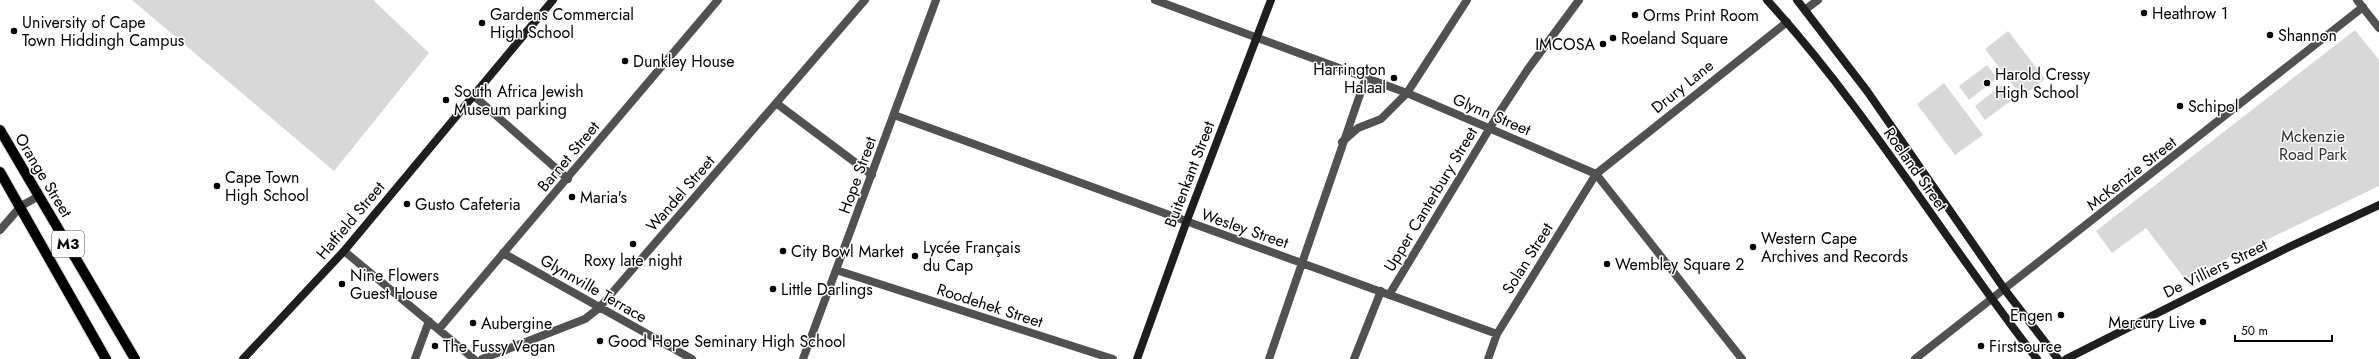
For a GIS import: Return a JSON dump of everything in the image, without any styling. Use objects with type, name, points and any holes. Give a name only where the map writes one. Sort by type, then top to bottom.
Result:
[{"type":"main road","name":"Hatfield Street","points":[[243,359],[344,251],[472,96],[554,0]]},
{"type":"main road","name":"Buitenkant Street","points":[[1137,359],[1186,222],[1271,0]]},
{"type":"main road","name":"Roeland Street","points":[[1767,0],[1830,74],[1992,301],[2037,359]]},
{"type":"main road","name":"Roeland Street","points":[[1797,0],[1806,9],[1867,91],[2005,290],[2058,359]]},
{"type":"main road","name":"Orange Street","points":[[0,130],[135,359]]},
{"type":"main road","name":"M3","points":[[0,172],[21,206],[106,359]]},
{"type":"main road","name":"De Villiers Street","points":[[2066,359],[2285,249],[2379,205]]},
{"type":"street","name":"Barnet Street","points":[[439,329],[718,0]]},
{"type":"street","name":"Wandel Street","points":[[482,359],[585,319],[599,308],[865,0]]},
{"type":"street","name":"Hope Street","points":[[803,359],[936,0]]},
{"type":"street","name":"Glynn Street","points":[[1155,0],[1407,93],[1596,174],[1742,359]]},
{"type":"street","points":[[1342,143],[1358,128],[1381,119],[1407,93],[1467,0]]},
{"type":"street","name":"Upper Canterbury Street","points":[[1389,295],[1490,128],[1528,69],[1578,0]]},
{"type":"street","points":[[1806,9],[1818,0]]},
{"type":"street","points":[[2356,0],[2379,28]]},
{"type":"street","name":"McKenzie Street","points":[[1915,359],[1992,301],[2363,7]]},
{"type":"street","name":"Drury Lane","points":[[1596,174],[1787,22]]},
{"type":"street","points":[[1269,359],[1342,143],[1366,77]]},
{"type":"street","points":[[472,96],[568,178]]},
{"type":"street","points":[[776,103],[872,176]]},
{"type":"street","name":"Wesley Street","points":[[894,115],[1186,222],[1303,262],[1497,334]]},
{"type":"street","name":"Solan Street","points":[[1488,359],[1497,334],[1596,174]]},
{"type":"street","points":[[0,230],[21,206],[39,196]]},
{"type":"street","points":[[344,251],[474,359]]},
{"type":"street","name":"Glynnville Terrace","points":[[503,253],[692,359]]},
{"type":"street","name":"Roodehek Street","points":[[836,270],[1113,359]]},
{"type":"street","points":[[1354,359],[1381,291]]},
{"type":"street","points":[[415,359],[429,321]]},
{"type":"green space","points":[[132,0],[373,0],[429,53],[334,171]]},
{"type":"green space","name":"Mckenzie Road Park","points":[[2355,30],[2379,60],[2379,186],[2185,279],[2146,228],[2112,253],[2096,231]]},
{"type":"green space","points":[[2008,31],[2045,79],[2022,97],[1985,49]]},
{"type":"green space","points":[[1987,65],[1997,78],[1969,100],[1959,86]]},
{"type":"green space","points":[[1944,83],[1983,135],[1955,155],[1917,104]]},
{"type":"green space","points":[[2002,85],[2013,99],[1985,120],[1975,106]]},
{"type":"place","name":"Heathrow 1","points":[[2144,13]]},
{"type":"place","name":"Orms Print Room","points":[[1635,15]]},
{"type":"place","name":"Gardens Commercial High School","points":[[482,23]]},
{"type":"place","name":"University of Cape Town Hiddingh Campus","points":[[14,31]]},
{"type":"place","name":"Shannon","points":[[2270,35]]},
{"type":"place","name":"Roeland Square","points":[[1613,38]]},
{"type":"place","name":"IMCOSA","points":[[1603,44]]},
{"type":"place","name":"Dunkley House","points":[[625,61]]},
{"type":"place","name":"Harrington Halaal","points":[[1394,78]]},
{"type":"place","name":"Harold Cressy High School","points":[[1987,83]]},
{"type":"place","name":"South Africa Jewish Museum parking","points":[[446,100]]},
{"type":"place","name":"Schipol","points":[[2180,106]]},
{"type":"place","name":"Cape Town High School","points":[[217,186]]},
{"type":"place","name":"Maria's","points":[[572,197]]},
{"type":"place","name":"Gusto Cafeteria","points":[[407,204]]},
{"type":"place","name":"Roxy late night","points":[[633,244]]},
{"type":"place","name":"Western Cape Archives and Records","points":[[1753,247]]},
{"type":"place","name":"City Bowl Market","points":[[783,251]]},
{"type":"place","name":"Lycée Français du Cap","points":[[915,256]]},
{"type":"place","name":"Wembley Square 2","points":[[1607,264]]},
{"type":"place","name":"Nine Flowers Guest House","points":[[342,284]]},
{"type":"place","name":"Little Darlings","points":[[773,289]]},
{"type":"place","name":"Engen","points":[[2061,315]]},
{"type":"place","name":"Mercury Live","points":[[2203,322]]},
{"type":"place","name":"Aubergine","points":[[473,323]]},
{"type":"place","name":"Good Hope Seminary High School","points":[[600,341]]},
{"type":"place","name":"The Fussy Vegan","points":[[435,346]]},
{"type":"place","name":"Firstsource","points":[[1981,346]]}]
